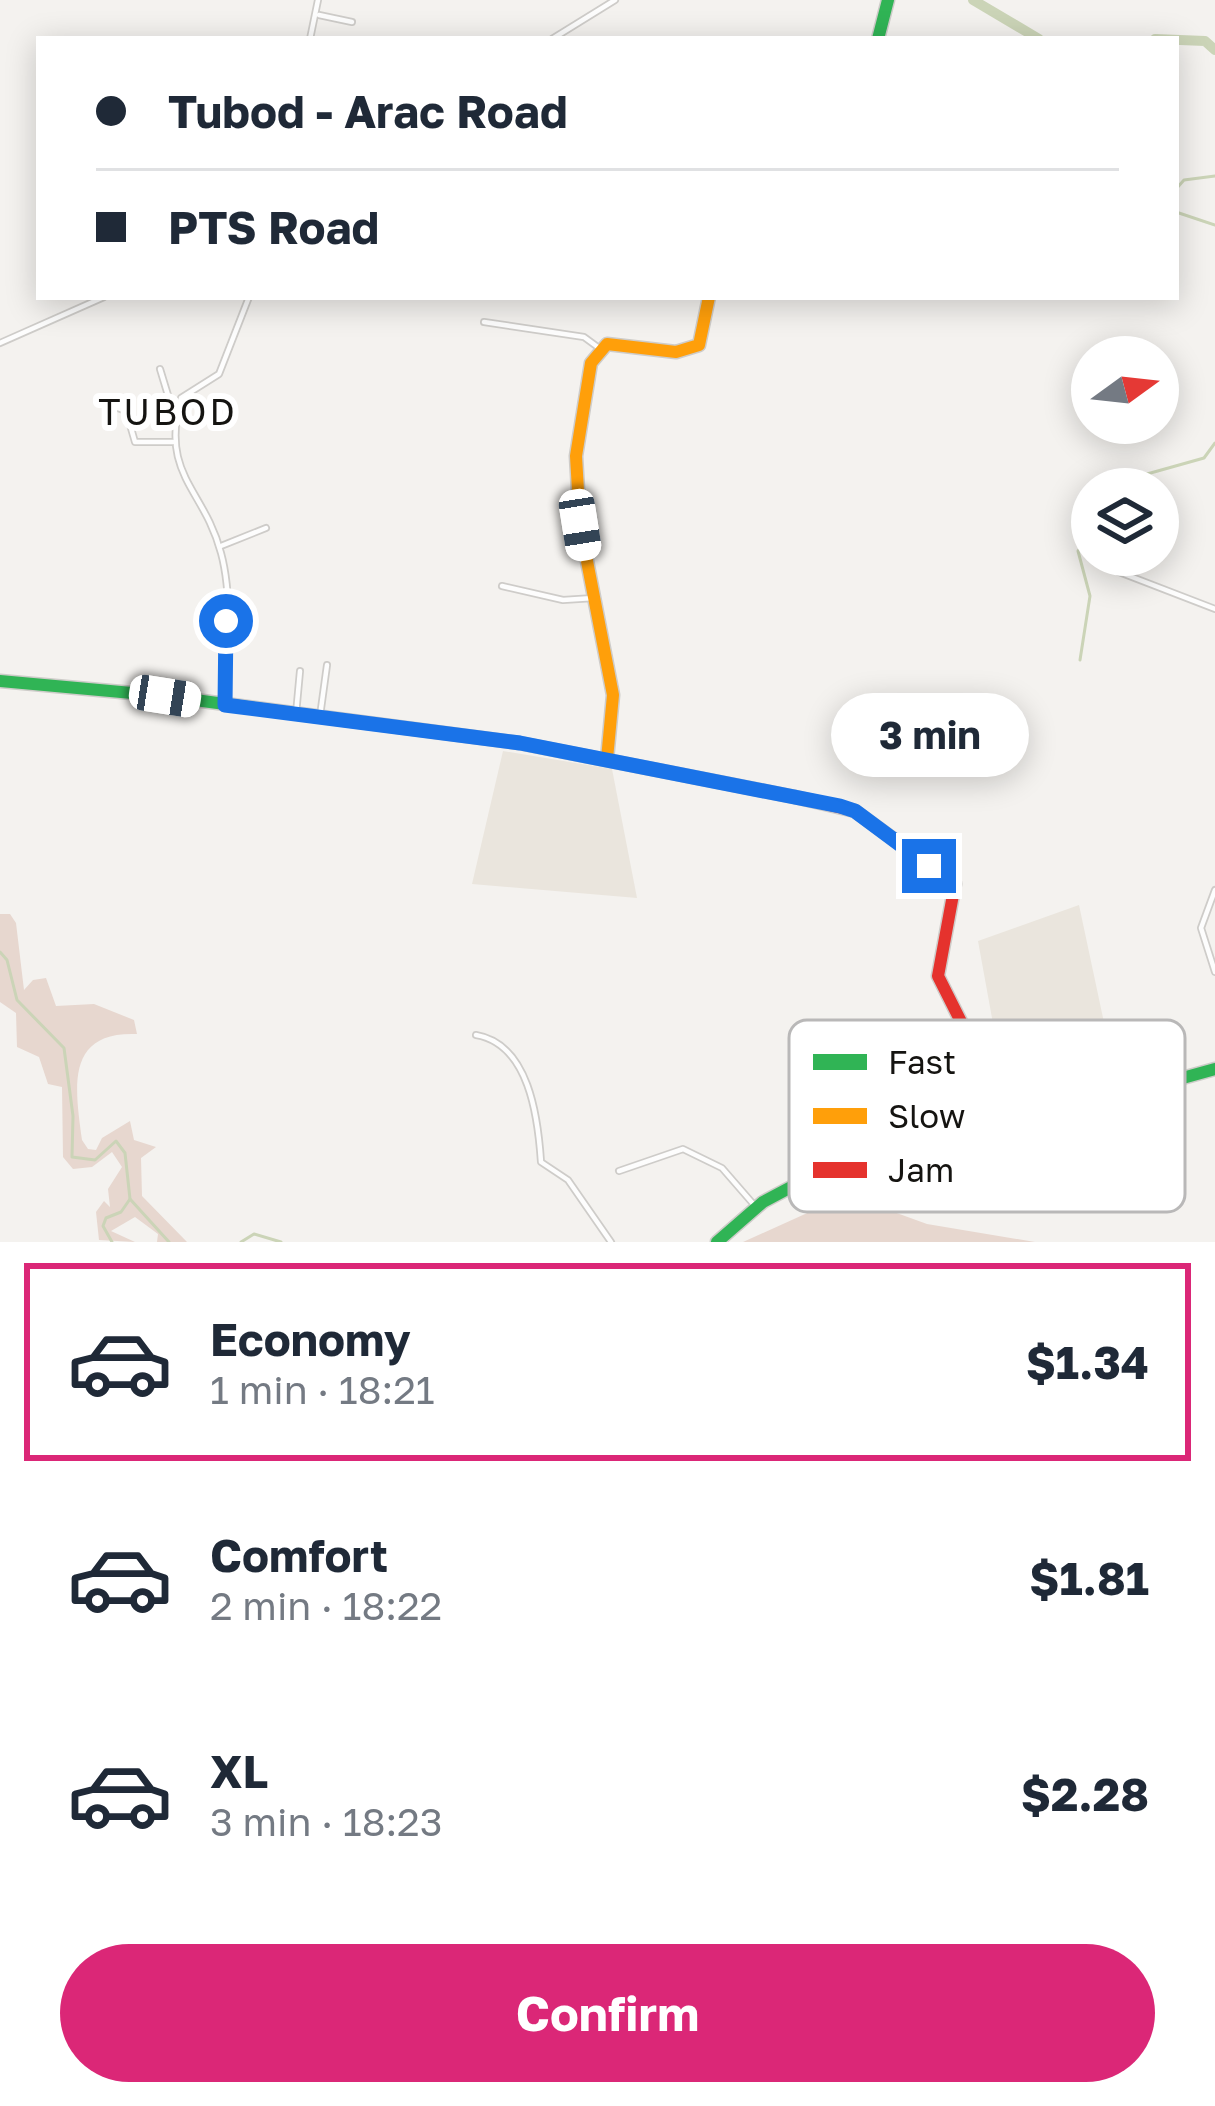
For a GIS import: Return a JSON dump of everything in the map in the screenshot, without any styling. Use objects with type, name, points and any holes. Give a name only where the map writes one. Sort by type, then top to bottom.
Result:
[{"type":"main road","points":[[879,36],[888,0]]},
{"type":"main road","points":[[607,759],[613,695],[580,525],[576,456],[587,377],[599,348],[617,344],[676,352],[694,348],[705,336],[709,300]]},
{"type":"main road","points":[[0,681],[320,716],[607,759],[855,811],[955,884],[938,976],[960,1020]]},
{"type":"main road","points":[[1185,1077],[1215,1069]]},
{"type":"main road","points":[[717,1242],[756,1207],[789,1189]]},
{"type":"street","points":[[311,36],[319,15],[318,0]]},
{"type":"street","points":[[557,36],[615,0]]},
{"type":"street","points":[[319,15],[352,22]]},
{"type":"street","points":[[0,343],[97,300]]},
{"type":"street","points":[[225,705],[219,547],[181,474],[173,442],[182,398],[219,374],[248,300]]},
{"type":"street","points":[[484,322],[584,337],[599,348]]},
{"type":"street","points":[[160,369],[176,421]]},
{"type":"street","points":[[112,406],[126,411],[135,442],[173,442]]},
{"type":"street","points":[[219,547],[266,528]]},
{"type":"street","points":[[1129,576],[1215,609]]},
{"type":"street","points":[[502,586],[563,600],[594,598]]},
{"type":"street","points":[[320,716],[327,665]]},
{"type":"street","points":[[296,714],[299,671]]},
{"type":"street","points":[[1215,890],[1201,928],[1215,972]]},
{"type":"street","points":[[476,1035],[490,1037],[510,1053],[524,1076],[541,1162],[568,1180],[611,1242]]},
{"type":"street","points":[[620,1171],[683,1149],[722,1168],[756,1207]]},
{"type":"shaded area","points":[[503,751],[612,769],[637,898],[472,884]]},
{"type":"shaded area","points":[[1079,905],[1103,1020],[992,1020],[978,941]]},
{"type":"shaded area","points":[[0,914],[10,914],[16,923],[24,990],[33,980],[46,978],[56,1006],[94,1004],[134,1020],[137,1034],[97,1042],[80,1066],[82,1140],[88,1149],[96,1150],[102,1138],[130,1121],[134,1140],[156,1147],[141,1158],[142,1196],[187,1242],[157,1242],[158,1234],[135,1217],[111,1231],[135,1242],[99,1240],[96,1212],[104,1201],[110,1207],[108,1189],[122,1167],[112,1152],[92,1167],[73,1169],[63,1157],[62,1087],[48,1084],[39,1057],[17,1047],[16,1013],[0,1002]]},
{"type":"shaded area","points":[[809,1212],[894,1212],[927,1224],[1035,1242],[743,1242]]},
{"type":"waterway","points":[[973,0],[1034,36]]},
{"type":"waterway","points":[[1179,40],[1205,41],[1215,50]]},
{"type":"waterway","points":[[1179,186],[1184,180],[1215,176]]},
{"type":"waterway","points":[[1179,213],[1215,225]]},
{"type":"waterway","points":[[1168,468],[1204,458],[1215,443]]},
{"type":"waterway","points":[[1080,660],[1090,596],[1085,576]]},
{"type":"waterway","points":[[0,952],[7,960],[17,1000],[64,1048],[73,1116],[72,1157],[95,1160],[116,1141],[125,1153],[130,1199],[121,1212],[106,1218],[103,1226],[112,1242]]},
{"type":"waterway","points":[[130,1199],[169,1242]]},
{"type":"waterway","points":[[241,1242],[254,1234],[281,1242]]},
{"type":"traffic: fast","points":[[879,36],[888,0]]},
{"type":"traffic: fast","points":[[0,681],[165,696],[519,743],[795,797]]},
{"type":"traffic: fast","points":[[1185,1077],[1215,1069]]},
{"type":"traffic: fast","points":[[717,1242],[763,1202],[789,1188]]},
{"type":"traffic: slow","points":[[607,759],[613,695],[580,525],[576,456],[591,363],[607,344],[676,352],[699,345],[708,300]]},
{"type":"traffic: jam","points":[[795,797],[855,811],[955,884],[938,976],[960,1020]]},
{"type":"district","name":"TUBOD","points":[[168,411]]},
{"type":"route","points":[[226,621],[225,705],[520,743],[840,806],[855,811],[929,866]]}]
